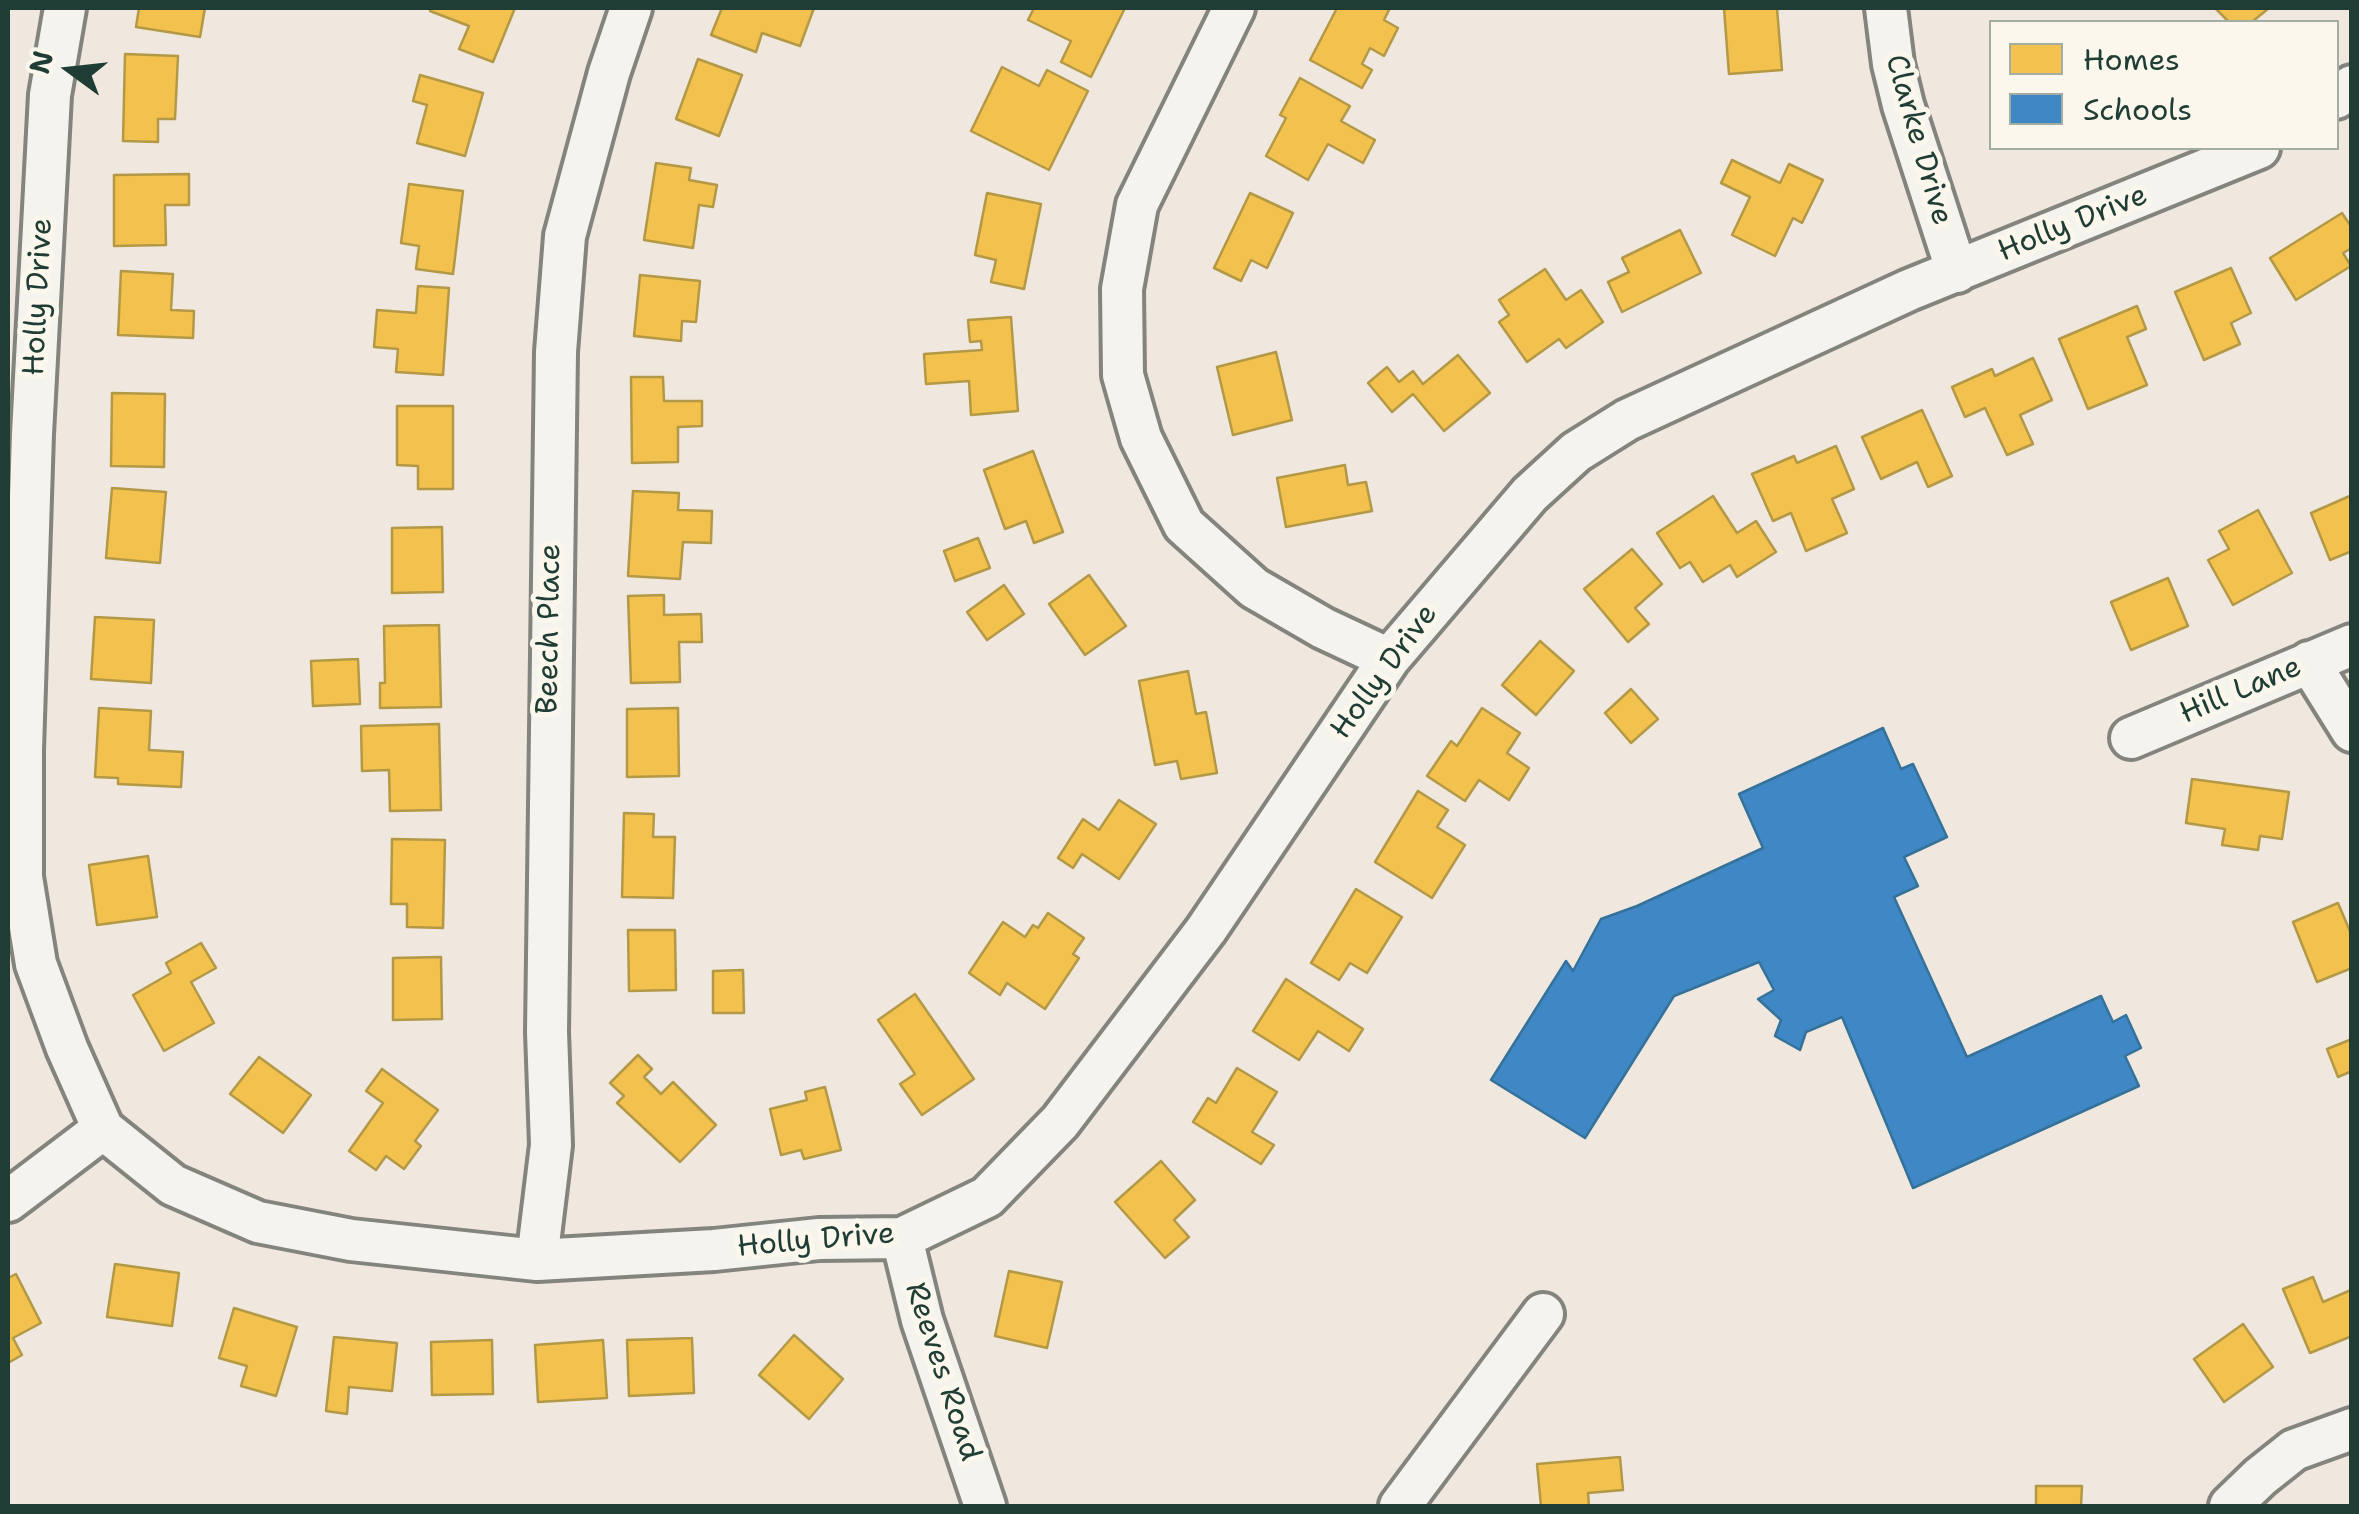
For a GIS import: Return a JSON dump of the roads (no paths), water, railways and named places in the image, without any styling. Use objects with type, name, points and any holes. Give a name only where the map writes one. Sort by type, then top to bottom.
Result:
[{"type":"street","name":"Holly Drive","points":[[64,8],[50,94],[32,434],[22,878],[36,964],[67,1048],[103,1129],[173,1185],[258,1222],[351,1240],[536,1260],[902,1238],[987,1196],[1060,1122],[1206,930],[1388,659],[1530,494],[1576,452],[1627,420],[1910,290],[2255,150]]},
{"type":"street","name":"Beech Place","points":[[536,1260],[551,1146],[546,1032],[556,352],[566,236],[608,73],[631,8]]},
{"type":"street","points":[[1234,8],[1137,205],[1122,289],[1123,375],[1140,438],[1184,524],[1254,588],[1323,628],[1388,659]]},
{"type":"street","name":"Clarke Drive","points":[[1886,8],[1903,105],[1957,272]]},
{"type":"street","name":"Hill Lane","points":[[2131,738],[2352,644]]},
{"type":"street","points":[[2309,662],[2352,731]]},
{"type":"street","points":[[8,1201],[103,1129]]},
{"type":"street","name":"Reeves Road","points":[[902,1238],[922,1320],[986,1506]]},
{"type":"street","points":[[1402,1505],[1544,1314]]},
{"type":"street","points":[[2230,1506],[2294,1450],[2352,1429]]}]
